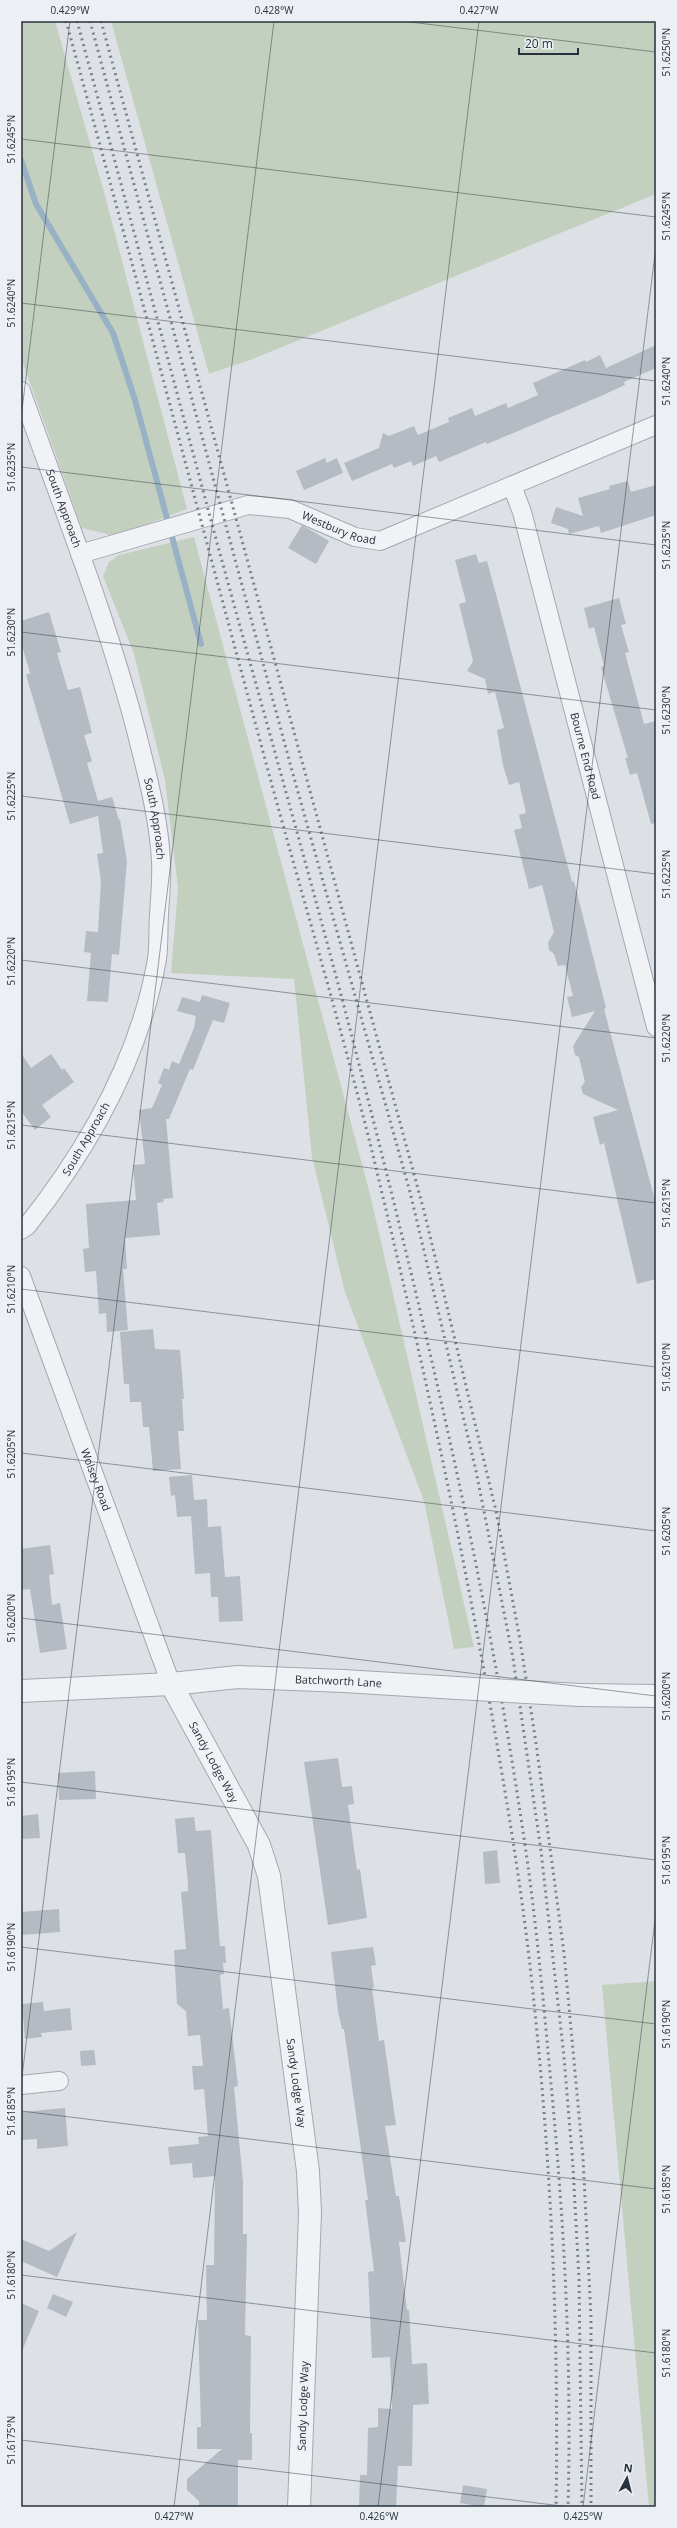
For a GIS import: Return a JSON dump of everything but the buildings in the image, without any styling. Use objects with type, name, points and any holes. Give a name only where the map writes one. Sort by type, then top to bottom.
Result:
[{"type":"street","name":"South Approach","points":[[21,391],[80,554],[126,691],[150,786],[161,861],[157,958],[137,1033],[110,1096],[63,1179],[27,1226],[21,1230]]},
{"type":"street","name":"Westbury Road","points":[[80,554],[248,505],[274,506],[290,509],[355,537],[380,541],[656,425]]},
{"type":"street","name":"Bourne End Road","points":[[512,486],[522,512],[656,1026]]},
{"type":"street","name":"Wolsey Road","points":[[21,1276],[171,1684]]},
{"type":"street","name":"Batchworth Lane","points":[[21,1691],[171,1684],[238,1677],[580,1695],[656,1696]]},
{"type":"street","name":"Sandy Lodge Way","points":[[171,1684],[259,1845],[270,1876],[308,2171],[310,2213],[299,2507]]},
{"type":"street","points":[[21,2085],[59,2081]]},
{"type":"green space","points":[[21,21],[55,21],[104,192],[187,509],[115,536],[82,528],[21,358]]},
{"type":"green space","points":[[111,21],[656,21],[656,194],[253,359],[209,374]]},
{"type":"green space","points":[[194,537],[370,1194],[474,1647],[454,1649],[424,1501],[345,1292],[312,1157],[294,979],[171,973],[178,888],[165,780],[134,654],[103,576],[109,562],[119,555]]},
{"type":"green space","points":[[656,1981],[656,2507],[649,2507],[602,1985]]},
{"type":"waterway","points":[[21,160],[36,204],[113,333],[135,400],[201,644]]},
{"type":"railway","points":[[66,21],[269,774],[356,1088],[415,1333],[474,1615],[513,1842],[529,1956],[539,2049],[549,2180],[555,2310],[557,2441],[556,2507]]},
{"type":"railway","points":[[77,21],[216,539],[351,1033],[402,1234],[471,1538],[509,1742],[529,1873],[542,1987],[555,2127],[566,2290],[569,2398],[568,2507]]},
{"type":"railway","points":[[90,21],[291,767],[410,1192],[476,1471],[513,1658],[541,1851],[564,2057],[573,2167],[579,2279],[582,2507]]},
{"type":"railway","points":[[101,21],[424,1211],[496,1511],[520,1640],[536,1743],[564,1953],[583,2158],[591,2317],[591,2507]]}]
